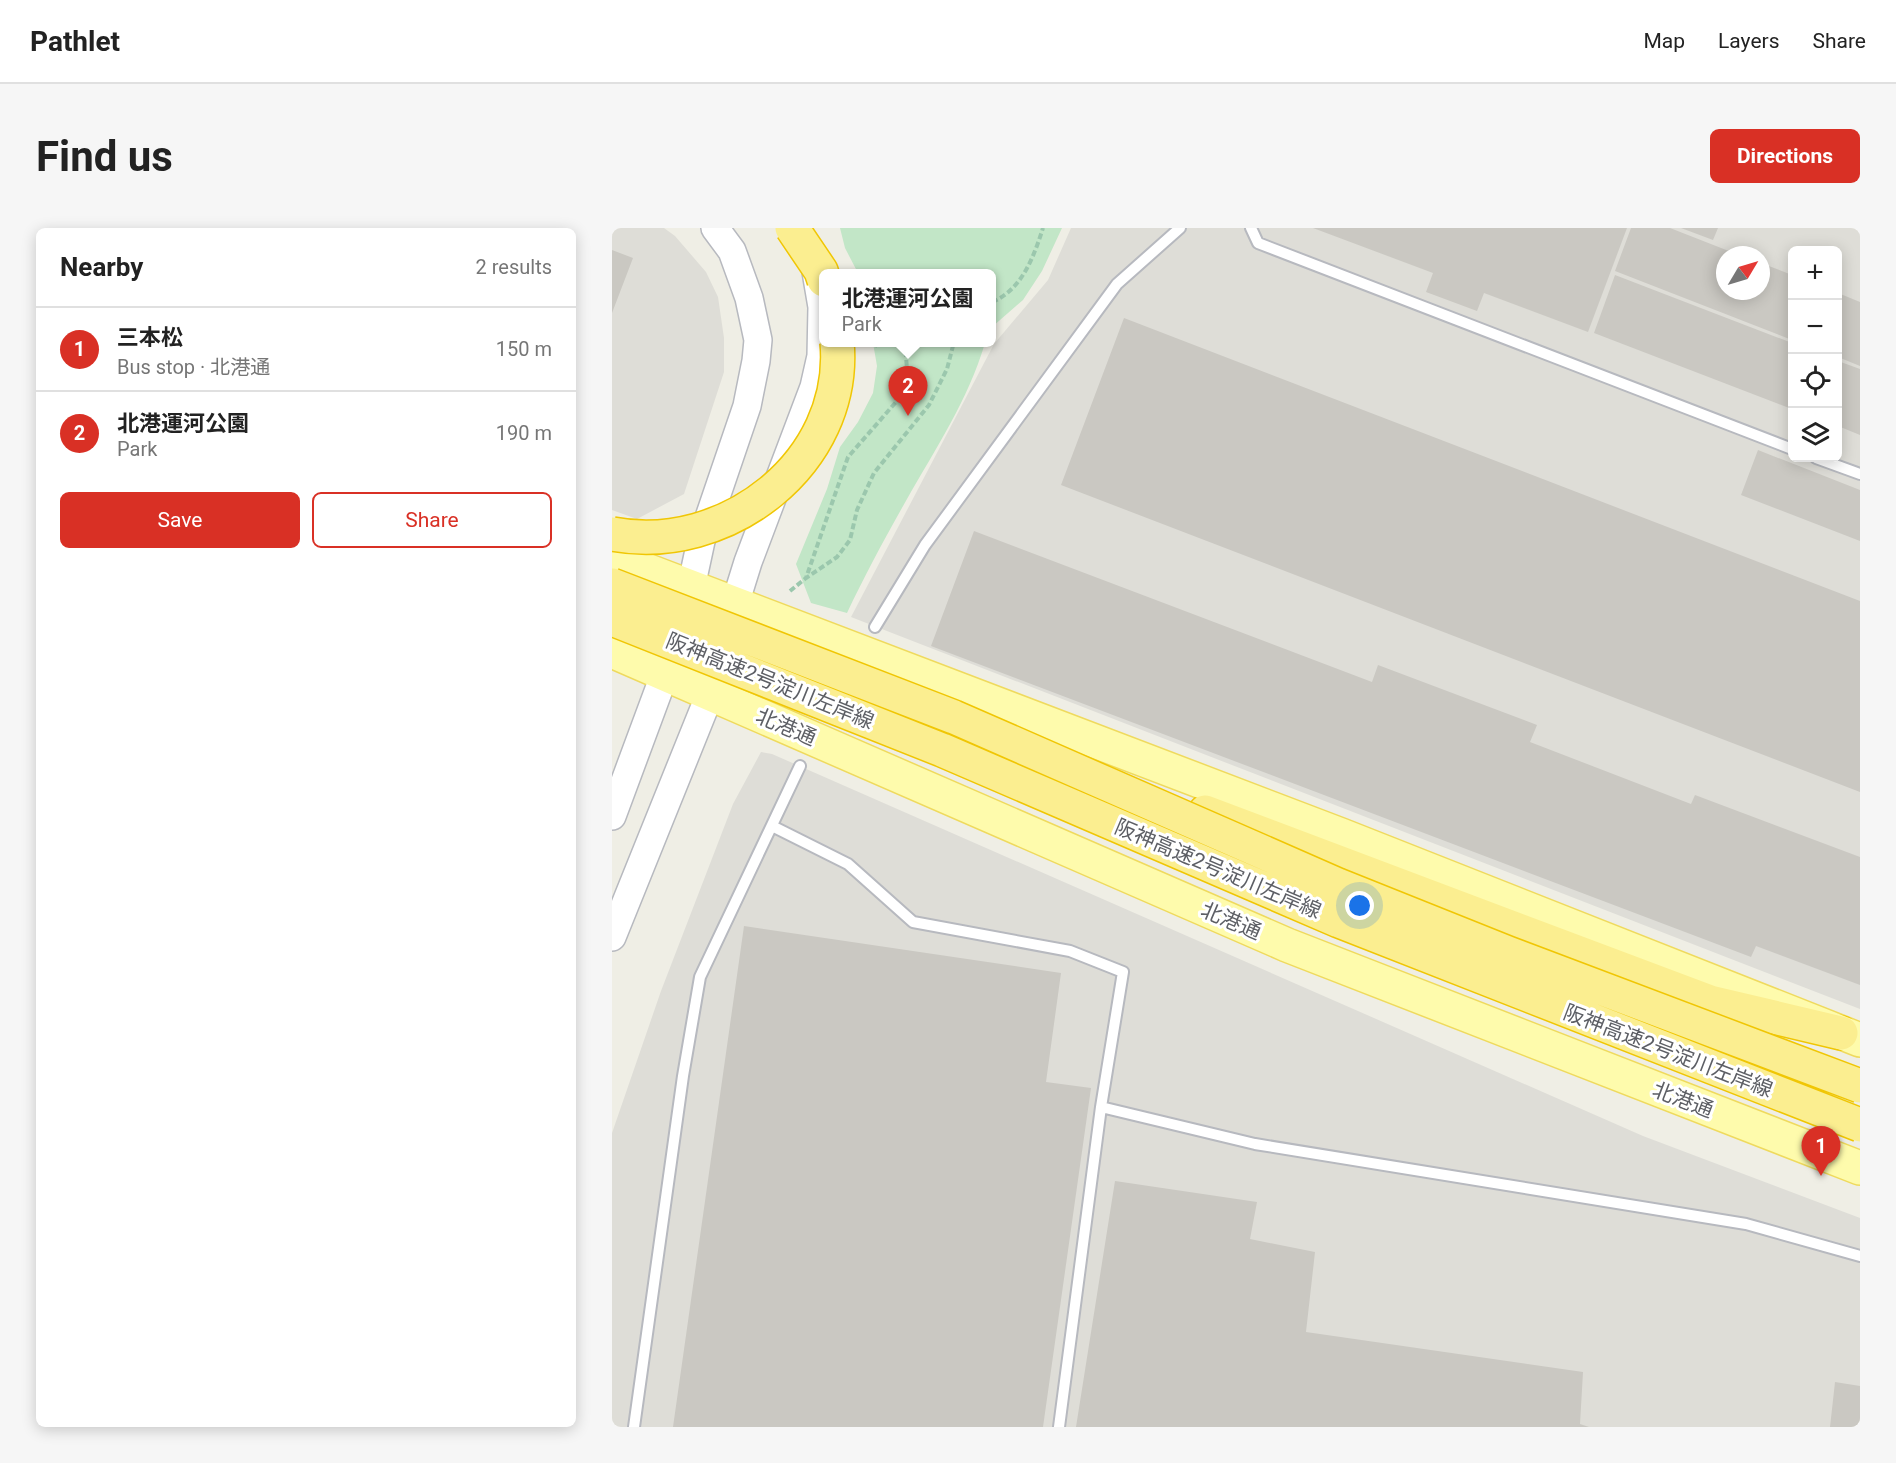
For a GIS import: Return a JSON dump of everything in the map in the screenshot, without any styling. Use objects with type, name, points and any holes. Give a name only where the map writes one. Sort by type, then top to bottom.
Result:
[{"type":"highway","points":[[792,228],[820,269]]},
{"type":"highway","points":[[612,534],[627,537],[669,536],[711,528],[743,512],[771,493],[803,459],[823,426],[834,384],[837,347]]},
{"type":"highway","name":"阪神高速2号淀川左岸線","points":[[612,585],[954,717],[1338,885],[1508,953],[1860,1086]]},
{"type":"highway","name":"阪神高速2号淀川左岸線","points":[[612,620],[942,750],[1339,921],[1860,1125]]},
{"type":"highway","points":[[954,717],[1710,1002],[1850,1037]]},
{"type":"main road","points":[[612,557],[1341,835],[1850,1037]]},
{"type":"main road","name":"北港通","points":[[612,651],[1287,945],[1860,1168]]},
{"type":"street","points":[[612,816],[665,675],[693,587],[701,541],[747,406],[756,361],[758,340],[746,288],[732,251],[715,228]]},
{"type":"street","points":[[803,228],[812,249],[819,290]]},
{"type":"street","points":[[612,937],[710,694],[735,604],[814,387],[821,347]]},
{"type":"lane","points":[[875,627],[925,545],[1117,284],[1180,228]]},
{"type":"lane","points":[[1251,228],[1258,243],[1788,447]]},
{"type":"lane","points":[[1827,462],[1860,474]]},
{"type":"lane","points":[[634,1427],[683,1076],[700,977],[800,766]]},
{"type":"lane","points":[[772,826],[848,864],[913,922],[1070,951],[1123,972],[1101,1107],[1059,1427]]},
{"type":"lane","points":[[1101,1107],[1256,1144],[1746,1224],[1860,1256]]},
{"type":"path","points":[[996,299],[1011,290],[1021,278],[1033,259],[1043,228]]},
{"type":"path","points":[[806,578],[848,457],[896,402],[903,386],[907,370],[905,347]]},
{"type":"path","points":[[790,591],[837,557],[850,540],[857,510],[874,473],[929,405],[947,369],[953,347]]},
{"type":"shaded area","points":[[612,228],[664,228],[675,236],[706,272],[718,297],[724,338],[724,372],[684,494],[637,519],[612,510]]},
{"type":"shaded area","points":[[1071,228],[1860,228],[1860,1009],[851,617],[992,347],[996,347],[996,342],[1048,280]]},
{"type":"shaded area","points":[[761,752],[772,754],[1643,1136],[1860,1218],[1860,1427],[612,1427],[612,1133],[661,991],[733,804]]},
{"type":"green space","points":[[840,228],[1062,228],[1042,271],[1023,300],[996,324],[996,269],[856,269],[845,248]]},
{"type":"green space","points":[[874,347],[984,347],[960,404],[847,613],[811,603],[796,564],[827,489],[840,447],[858,422],[873,393],[877,366]]},
{"type":"building","points":[[1313,228],[1627,228],[1588,332],[1484,293],[1477,311],[1426,292],[1433,273]]},
{"type":"building","points":[[1631,228],[1670,228],[1716,246],[1716,300],[1770,300],[1770,266],[1788,273],[1788,338],[1615,271]]},
{"type":"building","points":[[1681,228],[1718,228],[1713,240]]},
{"type":"building","points":[[612,250],[633,258],[612,313]]},
{"type":"building","points":[[1615,275],[1788,341],[1788,407],[1594,333]]},
{"type":"building","points":[[1842,295],[1860,302],[1860,366],[1842,359]]},
{"type":"building","points":[[1124,318],[1860,601],[1860,792],[1061,485]]},
{"type":"building","points":[[1842,362],[1860,369],[1860,435],[1842,428]]},
{"type":"building","points":[[1758,450],[1860,490],[1860,541],[1741,495]]},
{"type":"building","points":[[974,531],[1372,682],[1378,665],[1537,725],[1530,742],[1691,804],[1695,795],[1860,857],[1860,985],[1756,946],[1751,957],[931,646]]},
{"type":"building","points":[[744,926],[1061,973],[1046,1082],[1091,1088],[1043,1427],[673,1427]]},
{"type":"building","points":[[1115,1181],[1257,1202],[1250,1239],[1315,1252],[1306,1332],[1583,1372],[1580,1424],[1589,1427],[1076,1427]]},
{"type":"building","points":[[1835,1382],[1860,1386],[1860,1427],[1830,1427]]},
{"type":"place","name":"北港運河公園","points":[[908,416]]},
{"type":"place","name":"三本松","points":[[1821,1176]]}]
